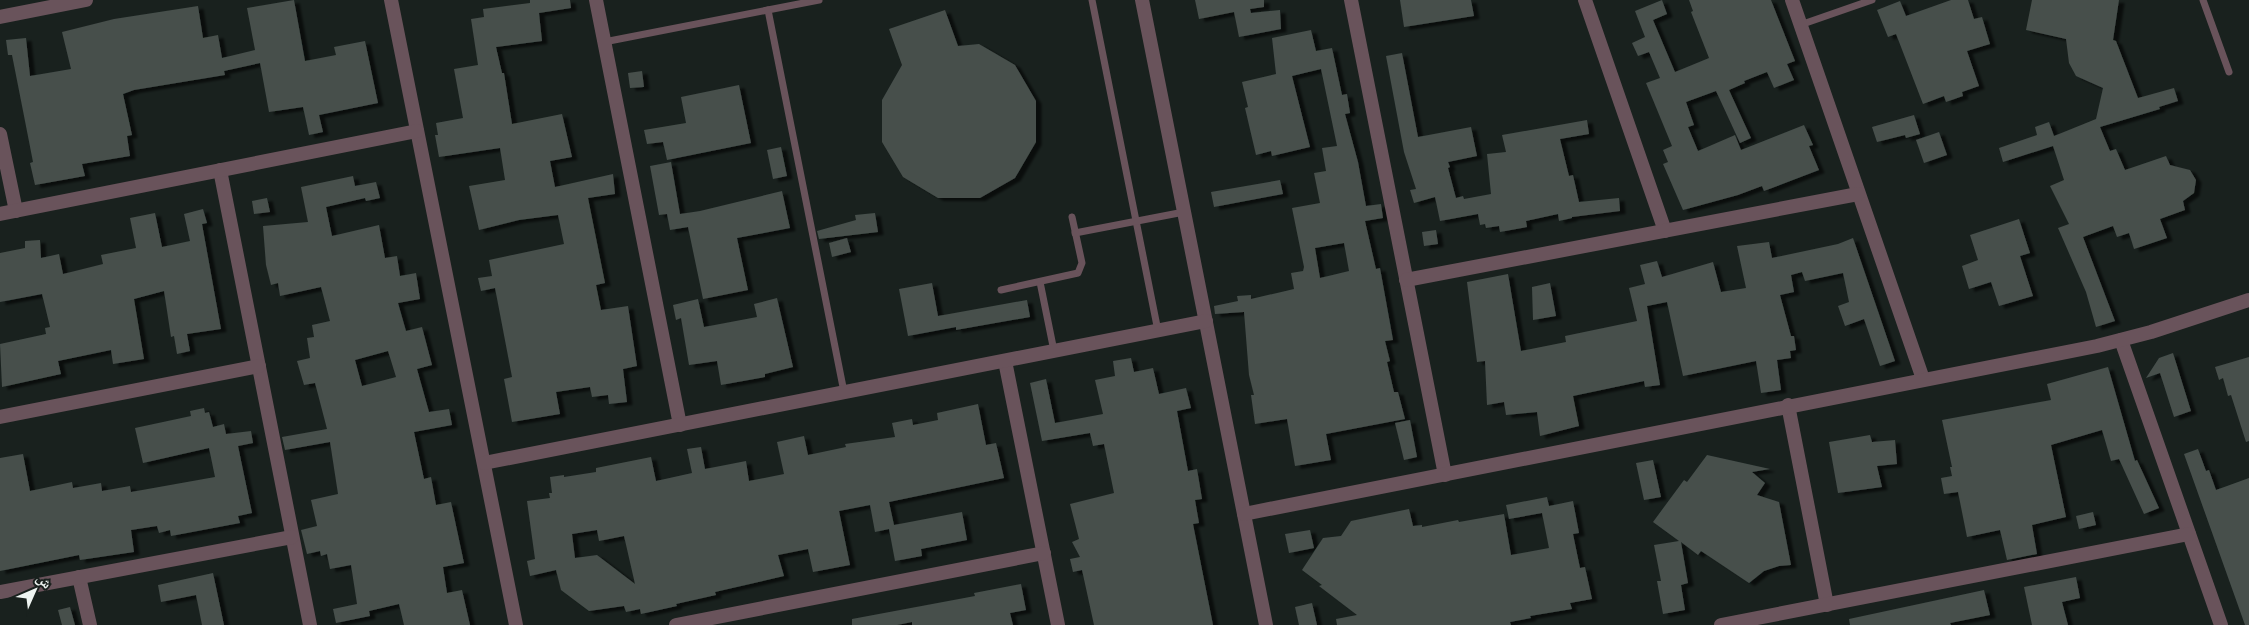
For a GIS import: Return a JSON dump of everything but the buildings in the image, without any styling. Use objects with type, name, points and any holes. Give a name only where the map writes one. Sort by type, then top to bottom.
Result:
[{"type":"street","points":[[0,17],[86,0]]},
{"type":"street","points":[[391,0],[516,625]]},
{"type":"street","points":[[596,0],[680,424]]},
{"type":"street","points":[[1142,0],[1266,625]]},
{"type":"street","points":[[1351,0],[1445,475]]},
{"type":"street","points":[[1585,0],[1666,231]]},
{"type":"street","points":[[1792,0],[1923,379]]},
{"type":"street","points":[[0,214],[417,131]]},
{"type":"street","points":[[0,134],[16,211]]},
{"type":"street","points":[[220,170],[310,625]]},
{"type":"street","points":[[1406,280],[1858,194]]},
{"type":"street","points":[[1244,514],[2121,340],[2249,300]]},
{"type":"street","points":[[484,463],[1206,321]]},
{"type":"street","points":[[2121,340],[2220,625]]},
{"type":"street","points":[[1005,361],[1058,625]]},
{"type":"street","points":[[0,417],[259,366]]},
{"type":"street","points":[[1788,405],[1827,605]]},
{"type":"street","points":[[1721,625],[2189,534]]},
{"type":"street","points":[[0,592],[292,536]]},
{"type":"street","points":[[676,625],[1044,553]]},
{"type":"street","points":[[79,577],[90,625]]},
{"type":"lane","points":[[604,42],[819,0]]},
{"type":"lane","points":[[1092,0],[1158,331]]},
{"type":"lane","points":[[1800,25],[1872,0]]},
{"type":"lane","points":[[2203,0],[2228,72]]},
{"type":"lane","points":[[768,10],[844,392]]},
{"type":"lane","points":[[1076,234],[1184,212]]},
{"type":"lane","points":[[1001,290],[1074,275],[1081,269],[1072,218]]},
{"type":"lane","points":[[1040,282],[1054,351]]}]
